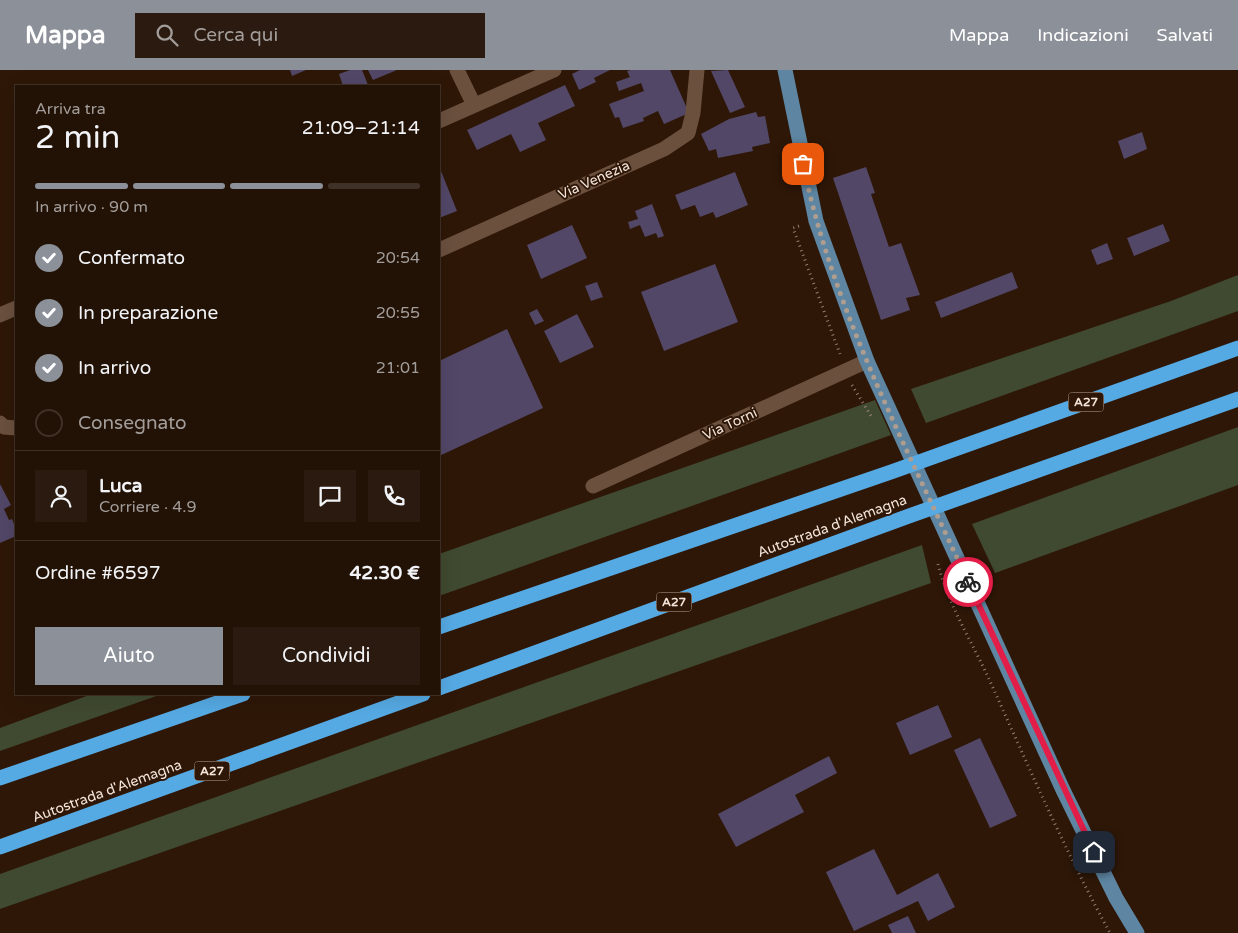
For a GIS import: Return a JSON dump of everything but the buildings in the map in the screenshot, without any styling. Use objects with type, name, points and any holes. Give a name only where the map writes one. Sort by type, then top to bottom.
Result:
[{"type":"highway","name":"A27","points":[[440,627],[891,472],[1238,348]]},
{"type":"highway","name":"Autostrada d'Alemagna","points":[[440,688],[908,516],[1238,399]]},
{"type":"highway","points":[[0,778],[240,695]]},
{"type":"highway","name":"Autostrada d'Alemagna","points":[[0,847],[420,695]]},
{"type":"main road","points":[[785,70],[816,221],[867,361],[1064,790],[1116,898],[1138,933]]},
{"type":"street","points":[[457,70],[474,106]]},
{"type":"street","points":[[440,121],[554,70]]},
{"type":"street","name":"Via Venezia","points":[[440,250],[664,149],[688,134],[693,113],[697,70]]},
{"type":"street","points":[[0,315],[15,308]]},
{"type":"street","name":"Via Torni","points":[[593,486],[867,361]]},
{"type":"street","points":[[0,423],[4,428],[15,428]]},
{"type":"green space","points":[[1238,275],[1238,311],[926,423],[911,389],[1171,301]]},
{"type":"green space","points":[[875,400],[891,435],[440,596],[440,554]]},
{"type":"green space","points":[[1238,427],[1238,485],[995,573],[972,524]]},
{"type":"green space","points":[[922,545],[931,583],[0,909],[0,874]]},
{"type":"green space","points":[[89,695],[159,695],[0,751],[0,728]]},
{"type":"way so far","points":[[803,164],[816,221],[867,361],[968,582]]},
{"type":"route","points":[[968,582],[1094,852]]}]
